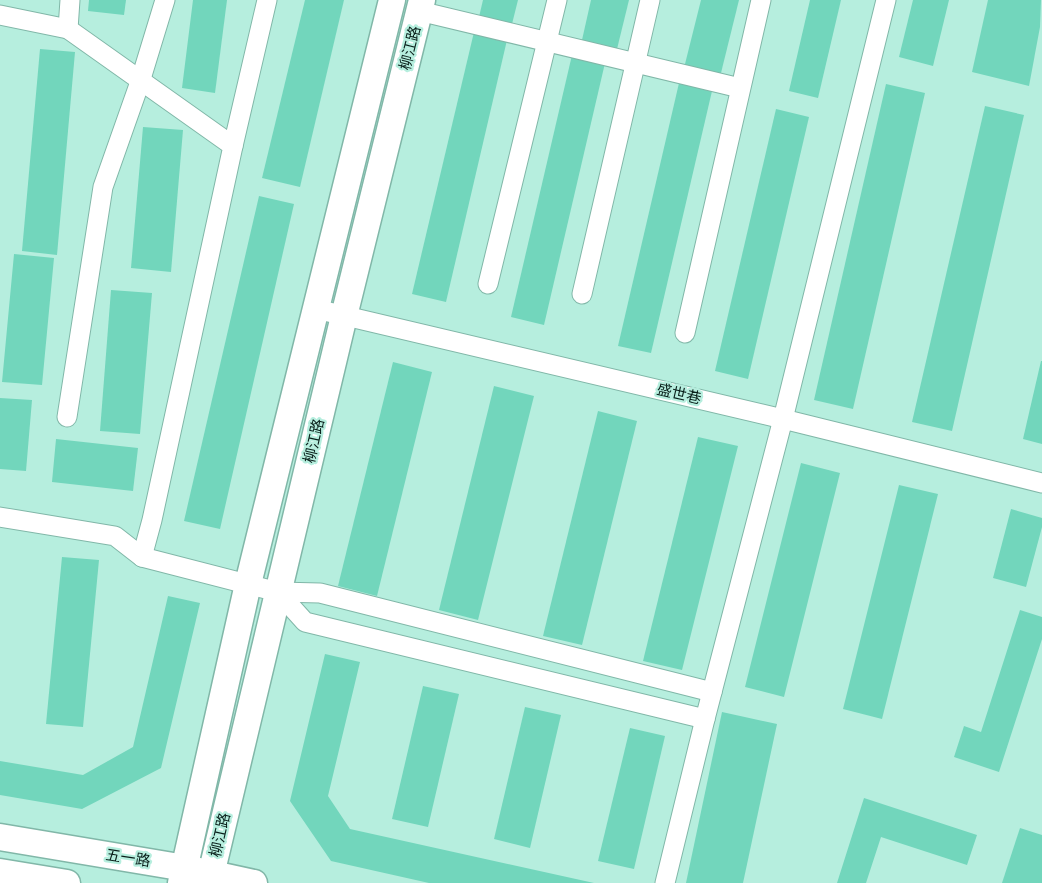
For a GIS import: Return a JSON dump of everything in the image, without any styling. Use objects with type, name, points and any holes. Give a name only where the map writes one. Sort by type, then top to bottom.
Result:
[{"type":"street","points":[[68,29],[70,0]]},
{"type":"street","points":[[67,417],[103,187],[140,82],[165,0]]},
{"type":"street","points":[[142,556],[154,511],[233,146],[267,0]]},
{"type":"street","name":"柳江路","points":[[183,876],[248,584],[392,0]]},
{"type":"street","points":[[488,284],[557,0]]},
{"type":"street","points":[[582,294],[650,0]]},
{"type":"street","points":[[685,333],[761,0]]},
{"type":"street","points":[[665,883],[705,719],[783,419],[886,0]]},
{"type":"street","points":[[421,6],[547,41],[740,88]]},
{"type":"street","name":"柳江路","points":[[210,878],[344,316],[421,6]]},
{"type":"street","points":[[0,15],[68,29],[140,82],[233,146]]},
{"type":"street","name":"盛世巷","points":[[316,308],[783,419],[1042,483]]},
{"type":"street","points":[[0,517],[115,536],[142,556],[278,592],[320,593],[712,692]]},
{"type":"street","points":[[278,592],[305,622],[705,719]]},
{"type":"street","name":"五一路","points":[[0,837],[183,876],[254,883]]},
{"type":"street","points":[[0,872],[67,883]]},
{"type":"building","points":[[89,0],[126,0],[124,15],[88,11]]},
{"type":"building","points":[[193,0],[227,0],[215,93],[182,88]]},
{"type":"building","points":[[305,0],[344,0],[300,187],[262,178]]},
{"type":"building","points":[[483,0],[518,0],[512,24],[479,17]]},
{"type":"building","points":[[591,0],[629,0],[617,49],[582,40]]},
{"type":"building","points":[[701,0],[739,0],[720,77],[684,68]]},
{"type":"building","points":[[810,0],[841,0],[818,98],[789,91]]},
{"type":"building","points":[[913,0],[949,0],[933,66],[899,57]]},
{"type":"building","points":[[988,0],[1041,0],[1040,27],[1029,86],[972,72]]},
{"type":"building","points":[[474,32],[507,40],[446,302],[412,294]]},
{"type":"building","points":[[40,49],[75,52],[57,255],[22,251]]},
{"type":"building","points":[[572,55],[605,63],[544,325],[511,317]]},
{"type":"building","points":[[679,83],[712,91],[651,353],[618,346]]},
{"type":"building","points":[[886,84],[925,93],[853,409],[814,400]]},
{"type":"building","points":[[985,106],[1024,115],[952,431],[912,422]]},
{"type":"building","points":[[776,109],[809,117],[748,379],[715,371]]},
{"type":"building","points":[[143,127],[183,130],[171,272],[131,268]]},
{"type":"building","points":[[259,196],[294,204],[220,529],[184,521]]},
{"type":"building","points":[[14,254],[54,258],[42,385],[2,382]]},
{"type":"building","points":[[111,290],[152,293],[140,434],[100,431]]},
{"type":"building","points":[[1042,361],[1042,444],[1023,439]]},
{"type":"building","points":[[393,362],[432,372],[377,596],[338,586]]},
{"type":"building","points":[[494,386],[534,396],[478,620],[439,610]]},
{"type":"building","points":[[0,398],[32,400],[26,471],[0,469]]},
{"type":"building","points":[[598,411],[637,421],[582,645],[543,636]]},
{"type":"building","points":[[698,437],[738,446],[682,670],[643,661]]},
{"type":"building","points":[[56,439],[138,448],[133,491],[52,482]]},
{"type":"building","points":[[801,463],[840,473],[784,697],[745,687]]},
{"type":"building","points":[[899,485],[938,494],[882,719],[843,709]]},
{"type":"building","points":[[1011,509],[1042,518],[1042,527],[1026,587],[993,578]]},
{"type":"building","points":[[62,557],[99,560],[83,727],[46,724]]},
{"type":"building","points":[[168,596],[200,603],[161,768],[82,809],[0,795],[0,761],[83,775],[133,747]]},
{"type":"building","points":[[1020,610],[1042,617],[1042,639],[999,772],[954,757],[964,726],[981,732]]},
{"type":"building","points":[[325,654],[360,662],[328,796],[350,829],[594,883],[429,883],[331,861],[290,801]]},
{"type":"building","points":[[423,686],[459,694],[428,827],[392,819]]},
{"type":"building","points":[[525,707],[561,715],[530,848],[494,839]]},
{"type":"building","points":[[722,712],[777,724],[743,883],[686,883]]},
{"type":"building","points":[[630,728],[665,736],[634,869],[598,861]]},
{"type":"building","points":[[864,798],[977,835],[967,865],[881,837],[866,883],[837,883]]},
{"type":"building","points":[[1020,828],[1042,835],[1042,883],[1002,883]]}]
